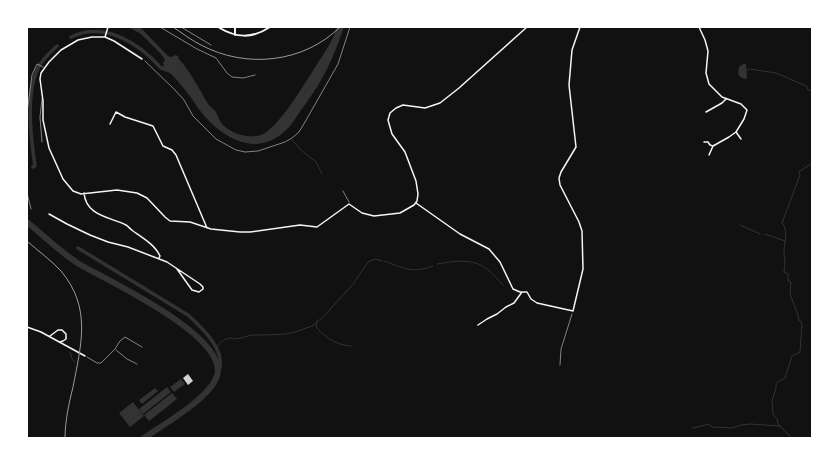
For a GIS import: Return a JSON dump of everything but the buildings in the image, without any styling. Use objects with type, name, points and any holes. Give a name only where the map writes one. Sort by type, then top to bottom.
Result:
[{"type":"main road","points":[[218,27],[235,35],[252,36],[270,27]]},
{"type":"main road","points":[[235,27],[235,35]]},
{"type":"street","points":[[142,59],[105,36],[92,37],[76,41],[58,52],[43,67],[40,78],[43,98],[44,124],[49,148],[53,161],[70,189],[76,192],[84,193],[117,190],[137,193],[149,200],[169,220],[192,223],[207,228],[247,232],[302,225],[316,227],[324,224],[344,207],[350,204],[365,214],[379,216],[410,209],[416,203],[418,194],[416,181],[405,152],[392,134],[388,122],[390,113],[394,109],[403,105],[425,108],[437,105],[444,101],[527,27]]},
{"type":"street","points":[[416,203],[460,234],[489,249],[500,262],[512,288],[516,291],[528,293],[531,299],[537,303],[573,311],[583,269],[582,231],[560,185],[559,178],[576,147],[569,85],[572,50],[580,27]]},
{"type":"street","points":[[699,27],[708,51],[706,70],[707,81],[714,91],[722,97],[741,104],[746,109],[745,117],[736,132],[713,146],[709,155]]},
{"type":"street","points":[[105,36],[107,29]]},
{"type":"street","points":[[706,112],[726,99]]},
{"type":"street","points":[[110,124],[116,112],[125,117],[154,127],[163,146],[172,150],[175,154],[207,224],[207,228]]},
{"type":"street","points":[[736,132],[742,139]]},
{"type":"street","points":[[704,142],[708,142],[713,146]]},
{"type":"street","points":[[84,193],[85,201],[95,212],[127,226],[144,238],[158,253],[160,256],[159,258]]},
{"type":"street","points":[[49,214],[90,235],[159,258],[171,264],[200,284],[203,287],[203,290],[199,292],[193,290],[177,269]]},
{"type":"street","points":[[478,325],[506,307],[514,304],[522,292]]},
{"type":"street","points":[[27,327],[50,336],[76,352],[86,356]]},
{"type":"street","points":[[50,336],[57,330],[62,330],[66,334],[66,338],[63,342],[60,342]]},
{"type":"lane","points":[[160,27],[197,49],[216,58],[227,73],[232,77],[243,78],[255,75]]},
{"type":"lane","points":[[181,27],[211,46]]},
{"type":"lane","points":[[27,113],[33,72],[37,64],[43,67]]},
{"type":"lane","points":[[42,142],[40,117],[41,101],[43,98]]},
{"type":"lane","points":[[343,191],[350,204]]},
{"type":"lane","points":[[27,193],[31,209]]},
{"type":"lane","points":[[86,356],[100,364],[125,337],[142,347]]},
{"type":"lane","points":[[115,349],[127,359],[137,364]]},
{"type":"path","points":[[142,59],[176,90],[184,100],[193,116],[213,137],[236,150],[254,151],[268,149],[292,138],[305,122],[338,64],[350,27]]},
{"type":"path","points":[[560,365],[561,349],[573,311]]},
{"type":"shaded area","points":[[128,27],[140,27],[168,56],[171,57],[176,55],[179,57],[178,58],[191,74],[208,104],[216,112],[223,125],[231,131],[242,135],[258,136],[269,130],[283,115],[326,50],[337,27],[344,27],[321,80],[291,125],[271,141],[260,144],[250,144],[229,136],[209,121],[175,78],[160,68],[164,66],[163,63],[165,60],[160,53],[141,34]]},
{"type":"shaded area","points":[[746,64],[746,79],[740,77],[738,73],[739,67]]},
{"type":"shaded area","points":[[181,379],[185,384],[174,392],[170,387]]},
{"type":"shaded area","points":[[167,387],[171,392],[143,414],[139,409]]},
{"type":"shaded area","points":[[155,388],[158,391],[142,404],[139,400]]},
{"type":"shaded area","points":[[172,393],[177,399],[149,421],[144,415]]},
{"type":"shaded area","points":[[133,402],[144,416],[130,427],[119,413]]},
{"type":"waterway","points":[[71,37],[83,33],[96,32],[108,33],[120,37],[142,50],[161,68],[165,69]]},
{"type":"waterway","points":[[33,167],[35,166],[30,118],[31,92],[37,70],[48,54],[57,46]]},
{"type":"waterway","points":[[746,70],[750,69],[776,73],[806,86],[808,90],[812,91]]},
{"type":"waterway","points":[[292,140],[302,151],[316,162],[322,174]]},
{"type":"waterway","points":[[792,438],[778,424],[777,419],[773,414],[772,401],[776,383],[785,378],[792,356],[800,352],[802,324],[799,320],[790,294],[791,282],[788,281],[788,274],[784,272],[786,233],[782,223],[800,175],[799,172],[812,163]]},
{"type":"waterway","points":[[27,222],[79,264],[138,296],[186,327],[204,344],[216,360],[217,376],[205,393],[196,402],[144,438]]},
{"type":"waterway","points":[[740,225],[760,234]]},
{"type":"waterway","points":[[765,234],[785,241]]},
{"type":"waterway","points":[[78,248],[188,315],[207,334],[217,350],[220,358],[220,367],[217,375]]},
{"type":"waterway","points":[[233,339],[252,335],[286,334],[312,326],[323,317],[354,283],[368,262],[375,259],[382,261]]},
{"type":"waterway","points":[[384,261],[403,268],[414,270],[433,266]]},
{"type":"waterway","points":[[437,264],[457,261],[475,263],[489,271],[503,285]]},
{"type":"waterway","points":[[317,321],[317,328],[328,338],[337,343],[351,346]]},
{"type":"waterway","points":[[217,349],[222,341],[232,338]]},
{"type":"waterway","points":[[70,352],[72,359],[75,362]]},
{"type":"waterway","points":[[693,428],[709,424],[712,427],[732,428],[750,424],[780,426]]},
{"type":"railway","points":[[173,27],[190,39],[218,53],[255,59],[292,55],[326,39],[340,27]]},
{"type":"railway","points":[[27,241],[61,271],[71,285],[81,313],[81,342],[68,412],[65,438]]}]
